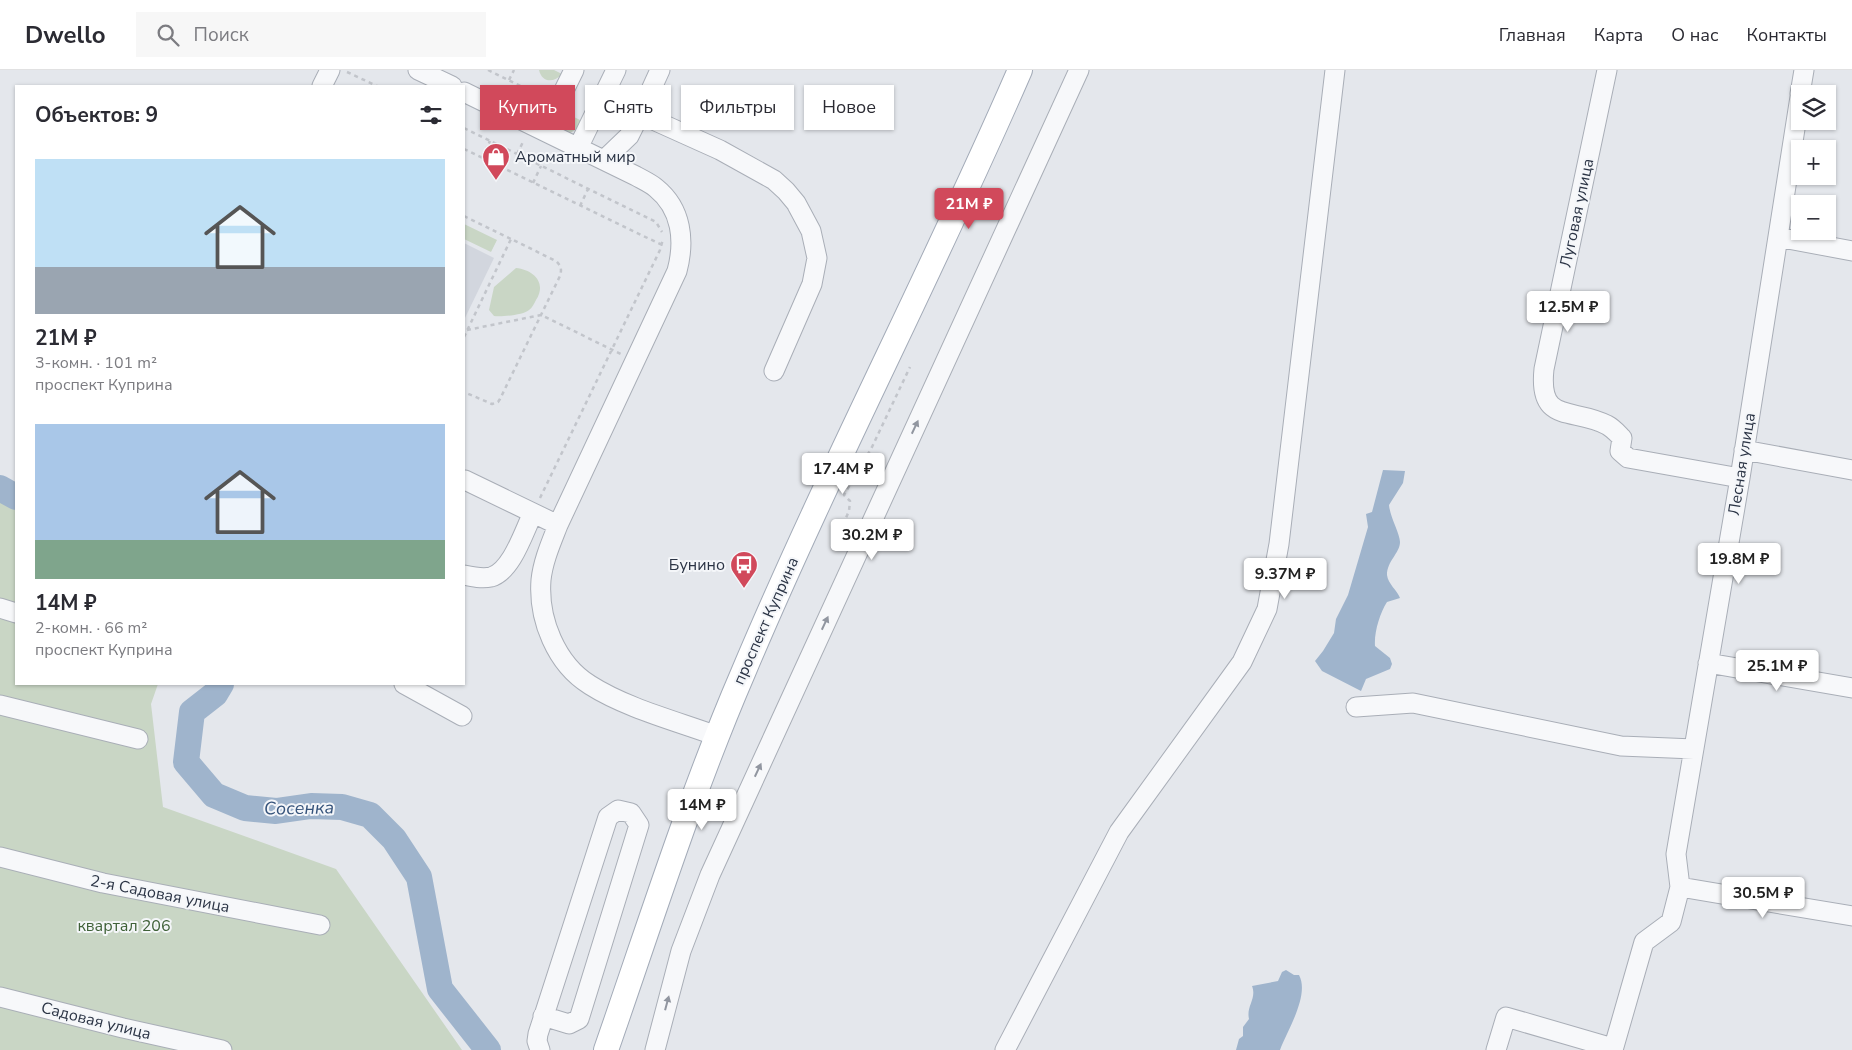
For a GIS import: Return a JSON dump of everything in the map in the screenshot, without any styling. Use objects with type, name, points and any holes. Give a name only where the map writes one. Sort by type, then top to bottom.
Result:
[{"type":"main road","name":"проспект Куприна","points":[[606,1050],[717,736],[742,674],[826,486],[990,141],[1020,70]]},
{"type":"street","points":[[322,85],[330,70]]},
{"type":"street","points":[[418,70],[450,85]]},
{"type":"street","points":[[567,85],[574,70]]},
{"type":"street","points":[[578,148],[616,70]]},
{"type":"street","points":[[653,85],[660,70]]},
{"type":"street","points":[[656,1050],[681,951],[710,875],[1078,70]]},
{"type":"street","points":[[1005,1050],[1119,832],[1242,662],[1267,609],[1279,544],[1336,70]]},
{"type":"street","name":"Луговая улица","points":[[1607,70],[1544,369],[1542,385],[1546,401],[1556,410],[1607,424],[1622,438],[1620,452],[1628,458],[1740,478]]},
{"type":"street","name":"Лесная улица","points":[[1802,85],[1804,70]]},
{"type":"street","points":[[465,92],[655,187],[665,197],[675,212],[682,234],[681,255],[677,271],[558,525],[544,565],[541,599],[547,629],[563,659],[573,672],[588,684],[613,698],[717,736]]},
{"type":"street","points":[[671,128],[720,150],[774,180],[796,203],[812,231],[817,258],[812,284],[774,371]]},
{"type":"street","points":[[604,160],[629,136],[632,130]]},
{"type":"street","name":"Лесная улица","points":[[1613,1049],[1644,942],[1671,922],[1680,887],[1676,854],[1740,478],[1795,130]]},
{"type":"street","points":[[1778,237],[1852,251]]},
{"type":"street","points":[[1744,450],[1852,470]]},
{"type":"street","points":[[465,480],[558,525]]},
{"type":"street","points":[[465,575],[483,578],[490,577],[505,569],[533,513]]},
{"type":"street","points":[[0,608],[15,613]]},
{"type":"street","points":[[1708,663],[1852,688]]},
{"type":"street","points":[[406,685],[462,716]]},
{"type":"street","points":[[1356,707],[1413,703],[1621,746],[1694,749]]},
{"type":"street","points":[[0,705],[138,739]]},
{"type":"street","points":[[540,1050],[537,1041],[538,1034],[608,816],[618,810],[631,813],[639,825],[579,1019],[569,1024],[544,1016]]},
{"type":"street","name":"2-я Садовая улица","points":[[0,858],[103,883],[320,925]]},
{"type":"street","points":[[1680,887],[1852,916]]},
{"type":"street","name":"Садовая улица","points":[[0,997],[122,1028],[222,1050]]},
{"type":"street","points":[[1496,1050],[1506,1017],[1613,1049]]},
{"type":"path","points":[[343,70],[374,85]]},
{"type":"path","points":[[488,70],[519,85]]},
{"type":"path","points":[[509,80],[514,70]]},
{"type":"path","points":[[465,128],[656,222],[662,231],[662,245],[533,513]]},
{"type":"path","points":[[482,158],[490,141]]},
{"type":"path","points":[[465,150],[662,245]]},
{"type":"path","points":[[534,183],[542,166]]},
{"type":"path","points":[[580,206],[588,189]]},
{"type":"path","points":[[465,216],[556,261],[561,268],[560,276],[498,402],[487,404],[465,393]]},
{"type":"path","points":[[465,336],[511,239]]},
{"type":"path","points":[[468,330],[541,315],[635,361]]},
{"type":"path","points":[[859,548],[849,543],[841,529],[849,511],[850,501],[844,495],[872,447],[910,368]]},
{"type":"shaded area","points":[[465,244],[494,258],[465,318]]},
{"type":"green space","points":[[539,70],[554,70],[562,74],[555,79],[549,80],[543,77]]},
{"type":"green space","points":[[575,118],[582,121],[577,129],[570,133],[561,130],[575,130]]},
{"type":"green space","points":[[465,224],[497,240],[491,252],[465,239]]},
{"type":"green space","points":[[516,268],[528,271],[537,278],[540,288],[539,294],[532,307],[526,312],[494,316],[489,310],[494,287]]},
{"type":"green space","name":"квартал 206","points":[[0,500],[15,506],[15,685],[158,685],[151,704],[163,807],[336,869],[462,1050],[0,1050]]},
{"type":"water","points":[[1383,470],[1405,471],[1403,483],[1389,505],[1400,542],[1398,550],[1389,565],[1387,575],[1400,598],[1387,602],[1384,606],[1375,635],[1375,646],[1390,658],[1392,664],[1390,669],[1366,679],[1361,691],[1322,671],[1315,661],[1334,633],[1336,619],[1348,595],[1368,527],[1366,514],[1372,512]]},
{"type":"water","points":[[1286,970],[1294,975],[1299,975],[1302,983],[1302,992],[1300,1003],[1280,1050],[1236,1050],[1239,1039],[1243,1036],[1243,1027],[1249,1019],[1248,1014],[1253,995],[1252,986],[1278,981],[1282,972]]},
{"type":"waterway","name":"Сосенка","points":[[0,488],[15,496]]},
{"type":"waterway","name":"Сосенка","points":[[220,685],[215,694],[192,712],[186,762],[214,795],[245,808],[276,811],[311,806],[342,807],[370,815],[394,839],[419,877],[440,989],[488,1050]]},
{"type":"place","name":"Ароматный мир","points":[[496,181]]},
{"type":"place","name":"Бунино","points":[[744,589]]}]
